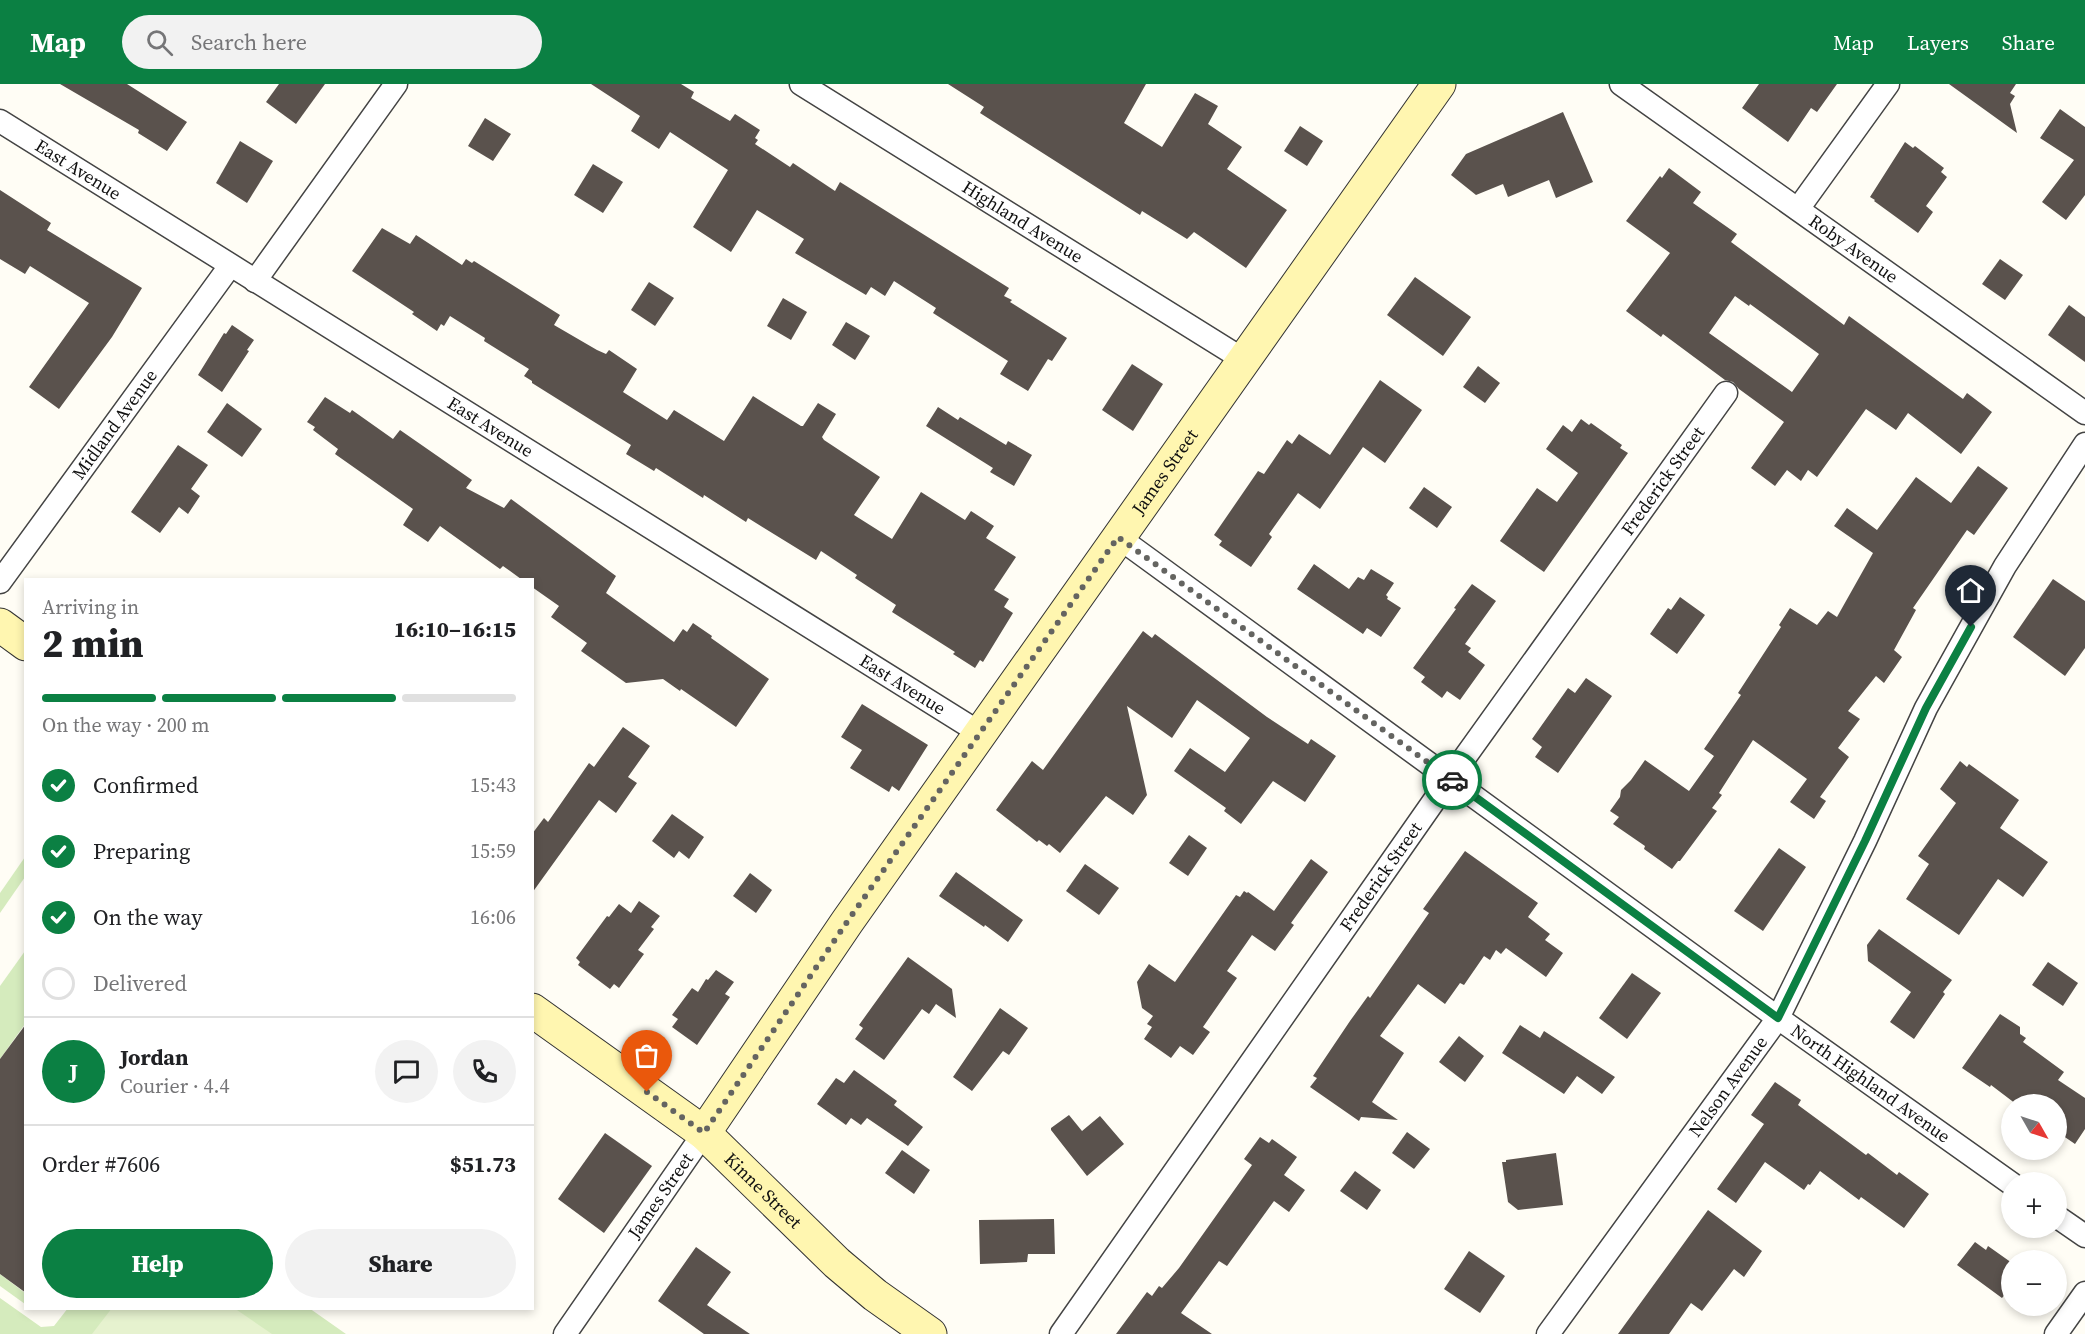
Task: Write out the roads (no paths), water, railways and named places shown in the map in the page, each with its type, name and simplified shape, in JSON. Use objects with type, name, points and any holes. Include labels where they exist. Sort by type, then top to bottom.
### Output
[{"type":"street","points":[[255,281],[396,84]]},
{"type":"street","name":"Highland Avenue","points":[[801,84],[1244,360]]},
{"type":"street","name":"James Street","points":[[565,1334],[847,922],[1439,84]]},
{"type":"street","name":"Roby Avenue","points":[[1622,84],[2085,413]]},
{"type":"street","points":[[1798,208],[1888,84]]},
{"type":"street","name":"East Avenue","points":[[0,121],[980,733]]},
{"type":"street","name":"Midland Avenue","points":[[0,582],[230,266]]},
{"type":"street","name":"Frederick Street","points":[[1061,1334],[1450,778],[1726,393]]},
{"type":"street","name":"Nelson Avenue","points":[[1548,1334],[1778,1018],[1865,841],[1926,708],[2005,566],[2085,444]]},
{"type":"street","name":"North Highland Avenue","points":[[1118,537],[1778,1018],[2001,1176]]},
{"type":"street","points":[[0,625],[24,643]]},
{"type":"street","name":"Kinne Street","points":[[534,1011],[704,1133],[837,1263],[875,1295],[930,1334]]},
{"type":"street","points":[[2067,1224],[2085,1236]]},
{"type":"street","points":[[2056,1334],[2085,1293]]}]
